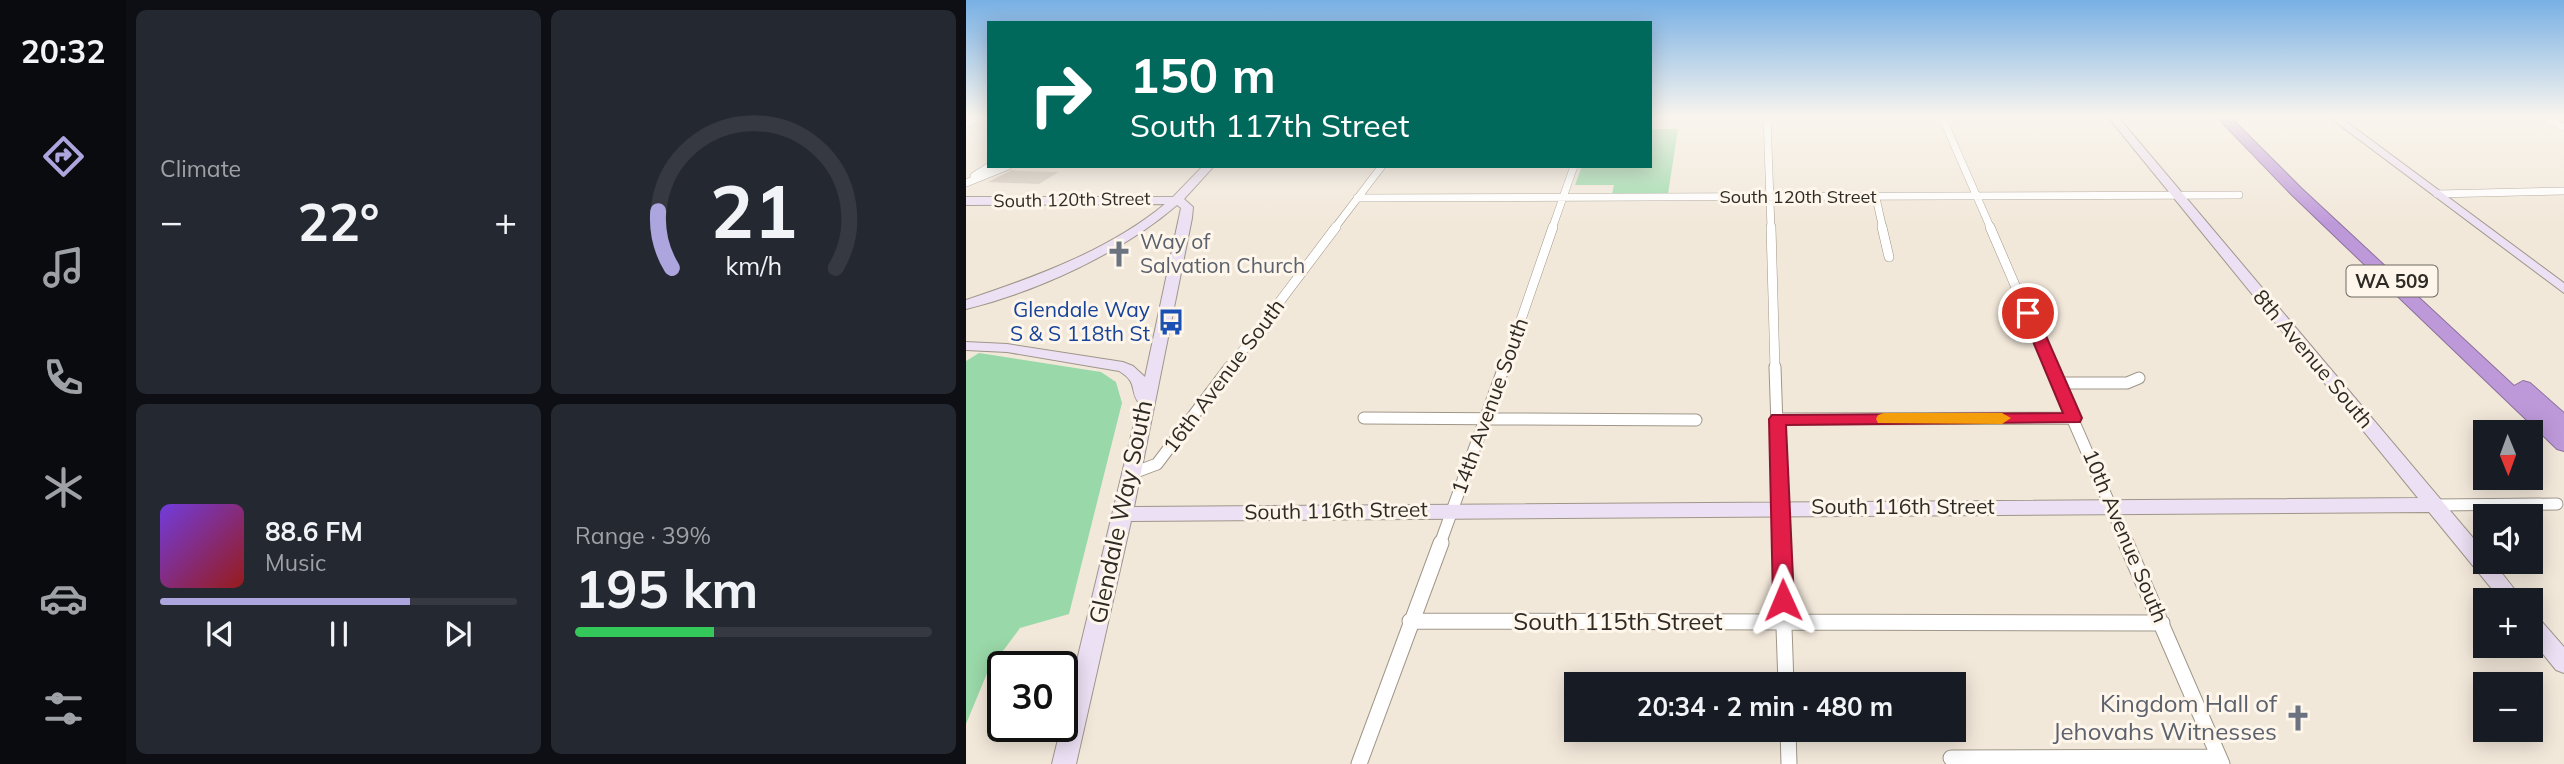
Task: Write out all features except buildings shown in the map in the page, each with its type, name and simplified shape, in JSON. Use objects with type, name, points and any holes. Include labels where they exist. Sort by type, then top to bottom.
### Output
[{"type":"highway","name":"WA 509","points":[[2257,153],[2564,443]]},
{"type":"highway","name":"WA 509","points":[[2269,153],[2564,424]]},
{"type":"street","points":[[1768,153],[1786,672]]},
{"type":"street","name":"10th Avenue South","points":[[1958,153],[2221,760]]},
{"type":"street","name":"8th Avenue South","points":[[2142,153],[2503,588]]},
{"type":"street","points":[[2382,153],[2564,289]]},
{"type":"street","points":[[966,182],[987,168]]},
{"type":"street","points":[[966,182],[1003,168]]},
{"type":"street","points":[[966,305],[1036,279],[1100,250],[1178,200],[1207,168]]},
{"type":"street","name":"16th Avenue South","points":[[1133,473],[1157,464],[1380,168]]},
{"type":"street","name":"14th Avenue South","points":[[1359,764],[1486,420],[1573,168]]},
{"type":"street","points":[[2437,194],[2564,191]]},
{"type":"street","name":"South 120th Street","points":[[1357,198],[2239,195]]},
{"type":"street","points":[[1876,198],[1889,257]]},
{"type":"street","name":"South 120th Street","points":[[966,201],[1178,200]]},
{"type":"street","name":"Glendale Way South","points":[[1064,764],[1133,473],[1158,341],[1188,212],[1185,204],[1178,200]]},
{"type":"street","name":"Glendale Way South","points":[[1131,371],[1158,341]]},
{"type":"street","points":[[966,345],[1105,362],[1131,371],[1142,384],[1145,394],[1143,415]]},
{"type":"street","points":[[2059,383],[2127,383],[2139,378]]},
{"type":"street","points":[[1364,418],[1696,420]]},
{"type":"street","points":[[1777,419],[2074,418]]},
{"type":"street","name":"South 116th Street","points":[[1122,513],[2557,504]]},
{"type":"street","name":"South 115th Street","points":[[1410,621],[2162,622]]},
{"type":"street","points":[[2543,638],[2564,663]]},
{"type":"street","points":[[1788,742],[1789,764]]},
{"type":"street","points":[[1951,758],[2221,760]]},
{"type":"green space","points":[[1652,153],[1674,153],[1668,194],[1612,194],[1614,185],[1575,185],[1581,168],[1652,168]]},
{"type":"green space","points":[[979,353],[1101,372],[1116,382],[1122,403],[1069,614],[1020,628],[1003,651],[987,651],[987,673],[966,724],[966,361]]},
{"type":"slow traffic","points":[[1884,419],[2002,418]]},
{"type":"place","name":"Way of Salvation Church","points":[[1119,254]]},
{"type":"place","name":"Glendale Way S & S 118th St","points":[[1171,322]]},
{"type":"place","name":"Kingdom Hall of Jehovahs Witnesses","points":[[2298,718]]},
{"type":"route","points":[[1783,600],[1777,419],[2074,418],[2028,313]]}]
